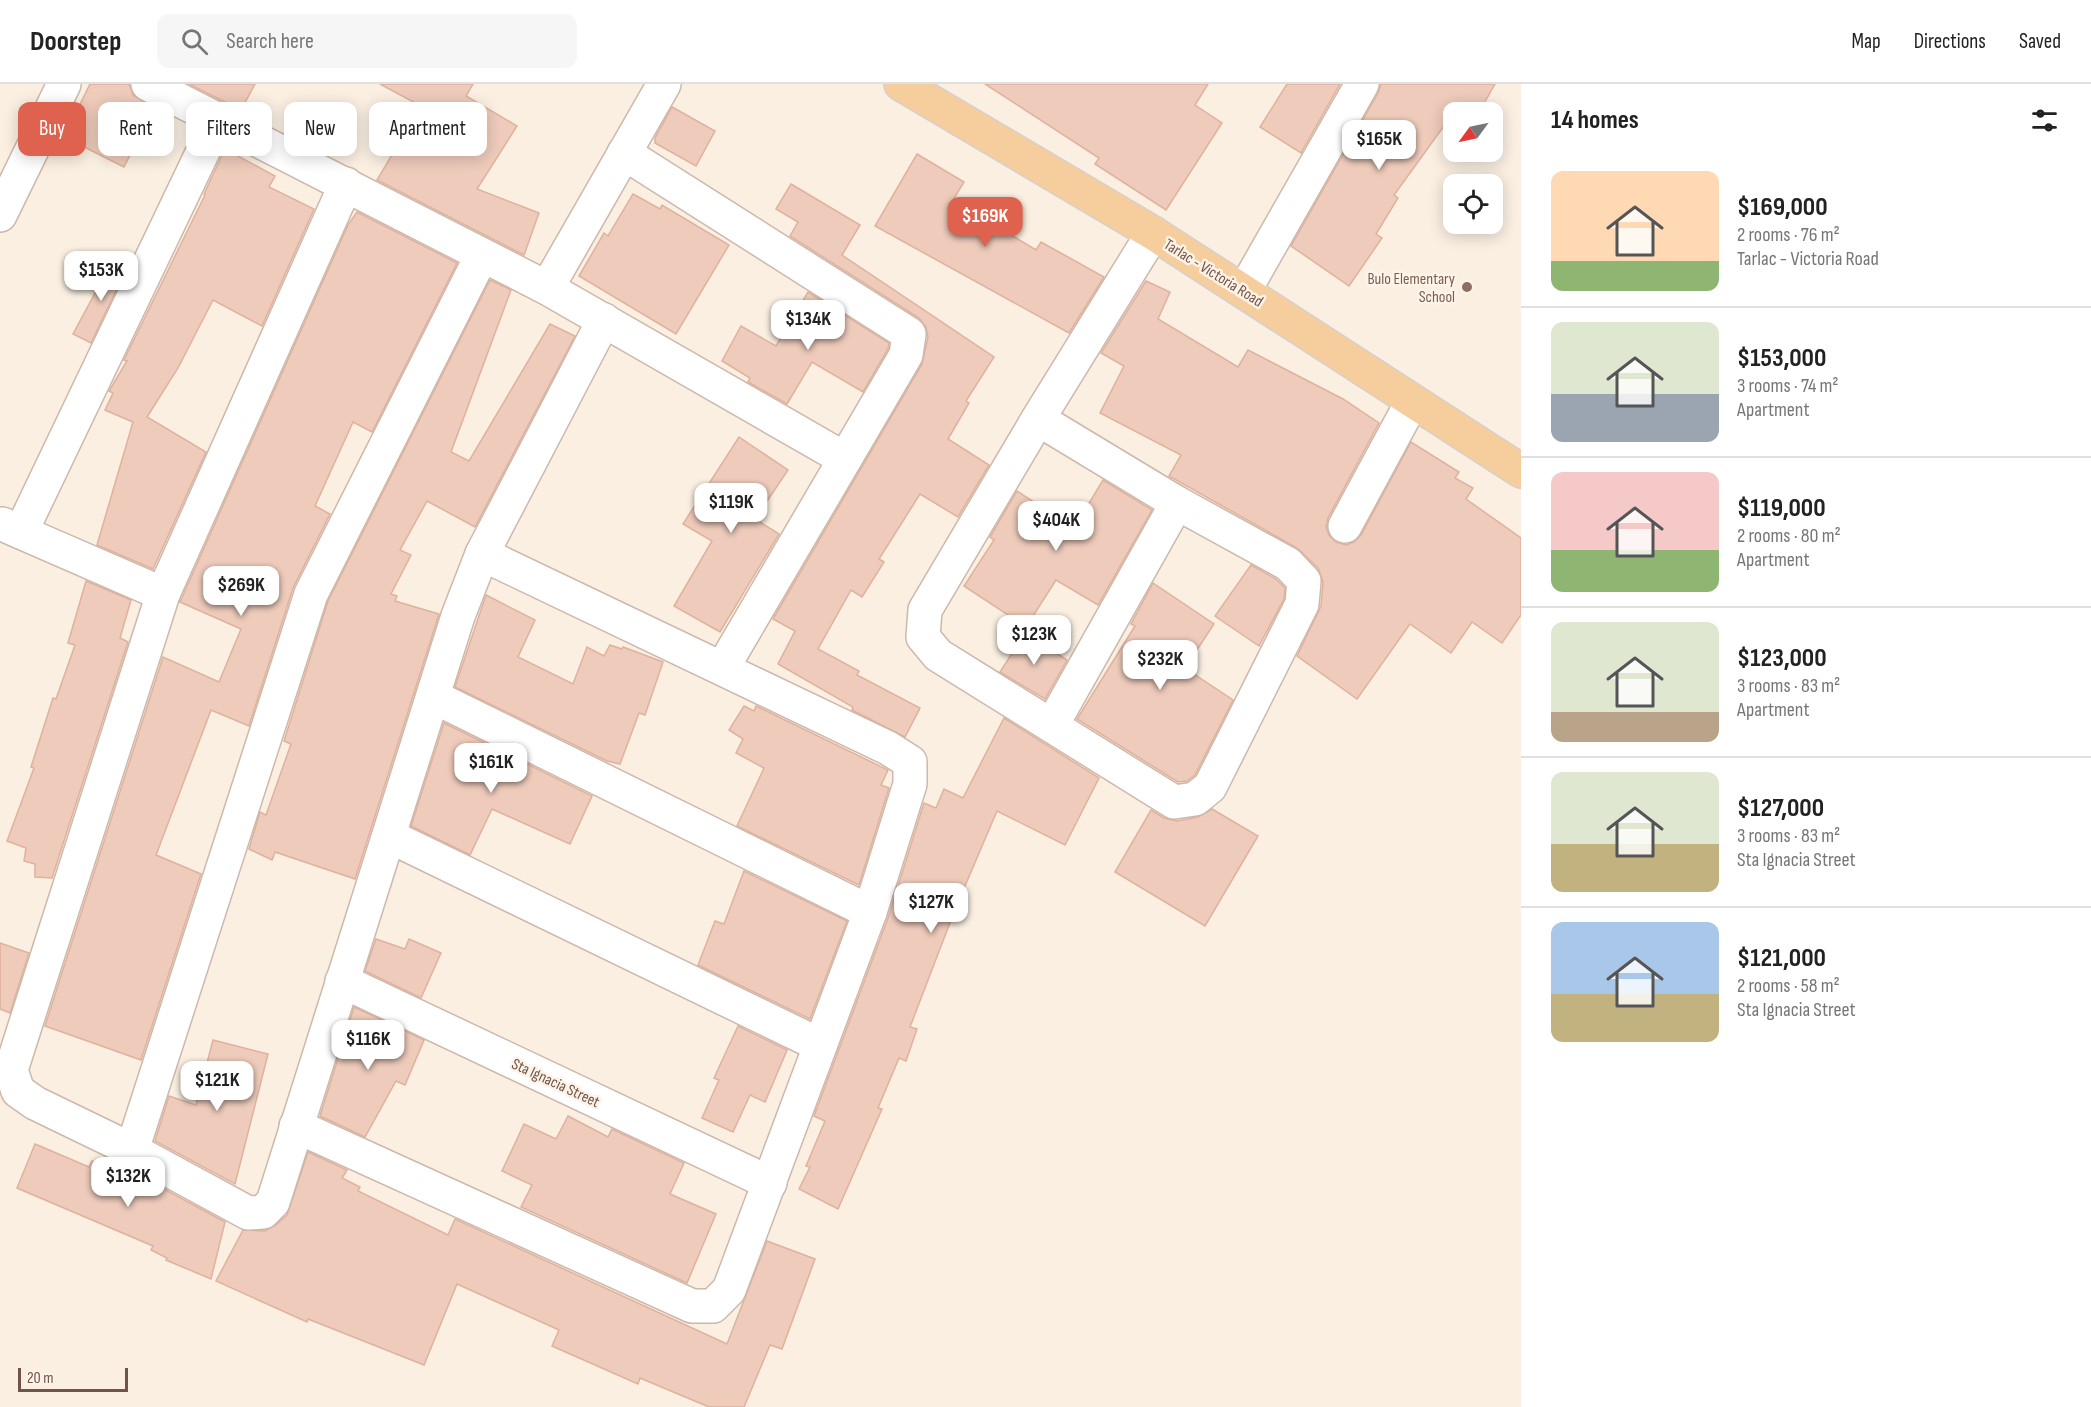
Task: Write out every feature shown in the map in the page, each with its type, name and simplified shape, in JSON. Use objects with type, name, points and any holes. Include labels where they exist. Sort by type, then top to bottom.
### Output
[{"type":"main road","name":"Tarlac - Victoria Road","points":[[901,84],[1153,233],[1521,471]]},
{"type":"street","points":[[0,215],[64,84]]},
{"type":"street","points":[[148,84],[186,104]]},
{"type":"street","points":[[547,288],[664,84]]},
{"type":"street","points":[[1244,291],[1362,84]]},
{"type":"street","points":[[272,147],[547,288],[844,459]]},
{"type":"street","points":[[624,153],[909,334],[906,355],[723,667]]},
{"type":"street","points":[[163,594],[11,527],[200,156]]},
{"type":"street","points":[[346,184],[163,594],[11,1070],[18,1091],[35,1103],[132,1150],[248,1213],[263,1212],[273,1202],[458,616],[482,554],[604,320]]},
{"type":"street","points":[[1038,418],[1178,503],[1288,564],[1304,581],[1302,604],[1210,787],[1195,799],[1174,802],[938,655],[923,637],[925,610],[1038,418],[1153,233]]},
{"type":"street","points":[[132,1150],[311,594],[482,255]]},
{"type":"street","points":[[1345,526],[1412,402]]},
{"type":"street","points":[[1052,725],[1178,503]]},
{"type":"street","points":[[296,1126],[692,1306],[713,1306],[729,1290],[870,912],[910,784],[910,762],[888,748],[723,667],[482,554]]},
{"type":"street","points":[[434,697],[870,912]]},
{"type":"street","points":[[389,836],[820,1045]]},
{"type":"street","name":"Sta Ignacia Street","points":[[342,981],[770,1183]]},
{"type":"building","points":[[90,84],[129,84],[133,95],[144,102],[98,102],[98,154],[86,148],[86,102],[81,102]]},
{"type":"building","points":[[189,84],[255,84],[245,102],[225,102]]},
{"type":"building","points":[[380,84],[473,84],[466,96],[476,102],[414,102]]},
{"type":"building","points":[[985,84],[1208,84],[1195,105],[1222,123],[1166,210],[1095,164],[1099,158]]},
{"type":"building","points":[[1287,84],[1340,84],[1301,153],[1260,127]]},
{"type":"building","points":[[1381,84],[1495,84],[1485,102],[1443,102],[1443,127],[1394,195],[1398,198],[1376,234],[1382,238],[1349,286],[1291,246]]},
{"type":"building","points":[[672,107],[715,131],[696,166],[655,143],[655,138]]},
{"type":"building","points":[[487,108],[517,126],[477,189],[539,213],[524,255],[377,180],[391,156],[487,156]]},
{"type":"building","points":[[917,154],[964,182],[953,200],[1036,250],[1041,242],[1104,277],[1069,333],[875,226]]},
{"type":"building","points":[[102,156],[130,156],[124,167]]},
{"type":"building","points":[[222,156],[238,156],[275,176],[269,187],[314,209],[262,326],[213,300],[178,368],[147,417],[206,452],[153,569],[97,545],[133,422],[105,410],[113,393],[109,391],[127,361],[124,360]]},
{"type":"building","points":[[791,184],[860,225],[842,255],[994,357],[966,401],[969,403],[948,439],[989,465],[958,517],[920,494],[879,559],[884,562],[862,597],[851,590],[818,649],[859,671],[857,675],[920,708],[905,737],[852,710],[853,707],[778,664],[795,631],[773,619],[922,364],[928,337],[926,327],[919,318],[790,236],[798,222],[776,209]]},
{"type":"building","points":[[633,194],[660,209],[662,205],[729,245],[676,334],[579,276],[604,233],[608,236]]},
{"type":"building","points":[[357,212],[457,263],[372,432],[353,422],[315,506],[330,514],[293,588],[249,726],[211,710],[156,855],[201,874],[141,1060],[45,1026],[163,657],[219,682],[241,629],[180,602],[348,225]]},
{"type":"building","points":[[114,258],[128,265],[91,343],[73,334]]},
{"type":"building","points":[[490,280],[511,290],[451,452],[469,461],[550,324],[575,336],[475,527],[427,501],[400,550],[411,555],[391,594],[397,596],[395,601],[439,614],[355,879],[275,852],[272,860],[249,849],[260,812],[266,815],[291,744],[284,741],[328,601]]},
{"type":"building","points":[[1146,281],[1170,292],[1158,319],[1238,367],[1248,350],[1343,399],[1379,423],[1328,518],[1326,527],[1329,535],[1336,542],[1346,545],[1354,542],[1361,535],[1411,442],[1459,472],[1455,478],[1473,488],[1466,499],[1521,538],[1521,615],[1502,643],[1472,622],[1451,653],[1410,624],[1357,699],[1297,656],[1321,606],[1323,582],[1318,568],[1297,548],[1169,476],[1181,455],[1100,413],[1124,366],[1101,353]]},
{"type":"building","points":[[808,292],[889,343],[888,349],[863,392],[812,362],[787,404],[748,382],[750,378],[722,361],[741,326],[776,346]]},
{"type":"building","points":[[739,437],[788,470],[755,519],[779,534],[720,632],[674,606],[712,541],[683,524]]},
{"type":"building","points":[[1103,480],[1152,510],[1098,605],[1056,580],[1026,627],[964,586],[994,540],[990,537],[1017,491],[1074,528]]},
{"type":"building","points":[[1251,565],[1276,579],[1285,588],[1284,599],[1259,646],[1215,616]]},
{"type":"building","points":[[86,581],[131,600],[120,638],[128,642],[52,878],[35,877],[35,864],[24,861],[26,848],[7,841],[34,768],[31,767],[53,698],[56,699],[75,645],[68,643]]},
{"type":"building","points":[[1153,583],[1214,624],[1185,668],[1233,700],[1195,775],[1187,781],[1178,782],[1077,719],[1135,626],[1131,624]]},
{"type":"building","points":[[486,595],[535,620],[518,657],[573,684],[587,647],[604,656],[610,645],[622,649],[623,647],[663,662],[645,715],[639,713],[620,764],[607,761],[455,687]]},
{"type":"building","points":[[1025,633],[1067,660],[1045,699],[1000,672]]},
{"type":"building","points":[[744,706],[754,711],[756,706],[888,770],[881,785],[889,788],[859,885],[737,826],[764,768],[736,753],[743,739],[729,730]]},
{"type":"building","points":[[1004,718],[1099,778],[1065,845],[997,811],[956,907],[910,1027],[917,1029],[906,1061],[899,1058],[878,1108],[882,1109],[838,1209],[799,1189],[810,1167],[806,1166],[825,1121],[814,1116],[888,918],[924,803],[936,808],[944,789],[963,798]]},
{"type":"building","points":[[444,723],[592,796],[570,844],[492,809],[470,855],[411,826]]},
{"type":"building","points":[[1212,809],[1258,836],[1205,926],[1115,872],[1151,810],[1164,818],[1177,821],[1198,817]]},
{"type":"building","points":[[744,871],[847,921],[810,1019],[698,965],[715,921],[724,924]]},
{"type":"building","points":[[376,939],[405,949],[409,939],[441,953],[421,998],[365,971]]},
{"type":"building","points":[[0,943],[29,953],[10,1013],[0,1009]]},
{"type":"building","points":[[354,1007],[424,1040],[405,1085],[396,1081],[365,1137],[320,1116]]},
{"type":"building","points":[[738,1026],[787,1050],[765,1102],[750,1095],[733,1132],[702,1118],[719,1080],[714,1078]]},
{"type":"building","points":[[213,1040],[268,1054],[235,1184],[155,1141],[169,1096],[196,1105]]},
{"type":"building","points":[[568,1116],[608,1137],[612,1129],[684,1163],[670,1194],[716,1214],[687,1283],[521,1207],[532,1185],[502,1171],[524,1124],[556,1139]]},
{"type":"building","points":[[35,1144],[89,1167],[92,1161],[139,1180],[140,1176],[225,1222],[211,1279],[166,1260],[167,1258],[151,1250],[153,1246],[17,1188]]},
{"type":"building","points":[[308,1152],[347,1170],[342,1178],[360,1187],[358,1191],[448,1235],[455,1219],[727,1344],[767,1241],[815,1259],[782,1349],[770,1345],[744,1407],[709,1407],[640,1378],[638,1384],[552,1346],[559,1330],[457,1284],[424,1365],[308,1319],[307,1322],[216,1281],[243,1230],[265,1231],[287,1215]]},
{"type":"place","name":"Bulo Elementary School","points":[[1467,287]]}]
